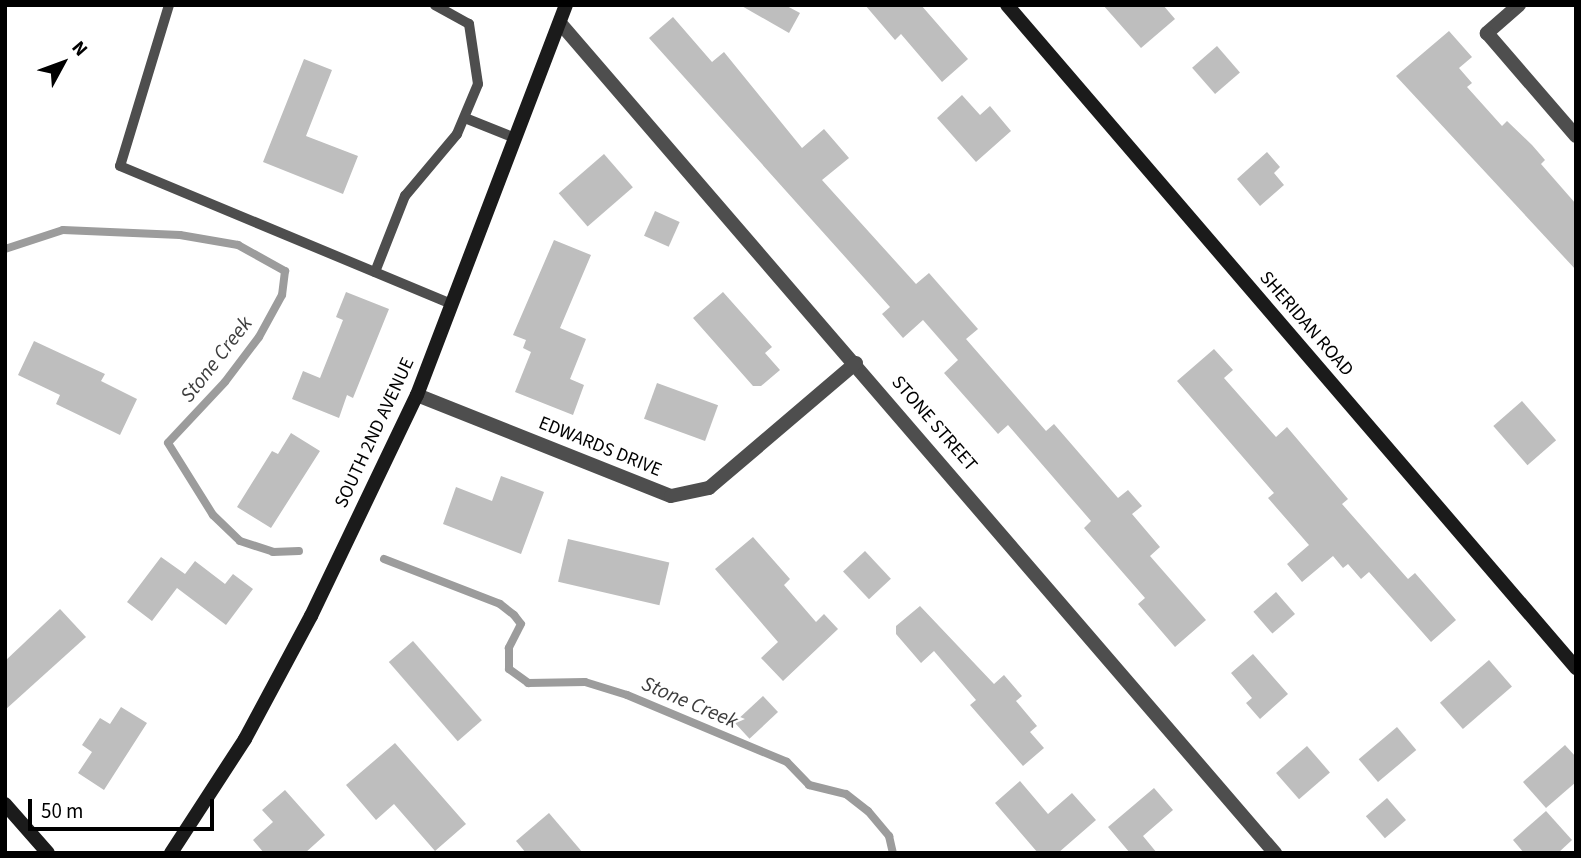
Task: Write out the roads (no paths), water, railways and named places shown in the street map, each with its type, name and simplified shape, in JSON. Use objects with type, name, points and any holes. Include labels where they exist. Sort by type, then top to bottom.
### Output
[{"type":"main road","name":"SOUTH 2ND AVENUE","points":[[171,853],[246,739],[311,615],[417,395],[566,5]]},
{"type":"main road","name":"SHERIDAN ROAD","points":[[1007,5],[1576,668]]},
{"type":"main road","points":[[5,804],[48,853]]},
{"type":"street","points":[[1519,5],[1487,33],[1576,135]]},
{"type":"street","name":"STONE STREET","points":[[560,23],[856,363],[1275,853]]},
{"type":"street","name":"EDWARDS DRIVE","points":[[417,395],[671,496],[709,488],[856,363]]},
{"type":"lane","points":[[169,5],[120,166],[452,304]]},
{"type":"lane","points":[[375,272],[405,196],[457,134],[478,84],[473,38],[461,16],[435,5]]},
{"type":"lane","points":[[465,118],[515,138]]},
{"type":"waterway","name":"Stone Creek","points":[[5,249],[63,230],[180,235],[238,245],[285,271],[282,295],[259,337],[225,382],[168,443],[213,515],[240,541],[273,552],[299,551]]},
{"type":"waterway","name":"Stone Creek","points":[[384,559],[500,604],[514,615],[521,624],[509,648],[509,669],[528,683],[585,682],[627,695],[787,762],[809,785],[846,794],[868,811],[889,836],[893,853]]}]
